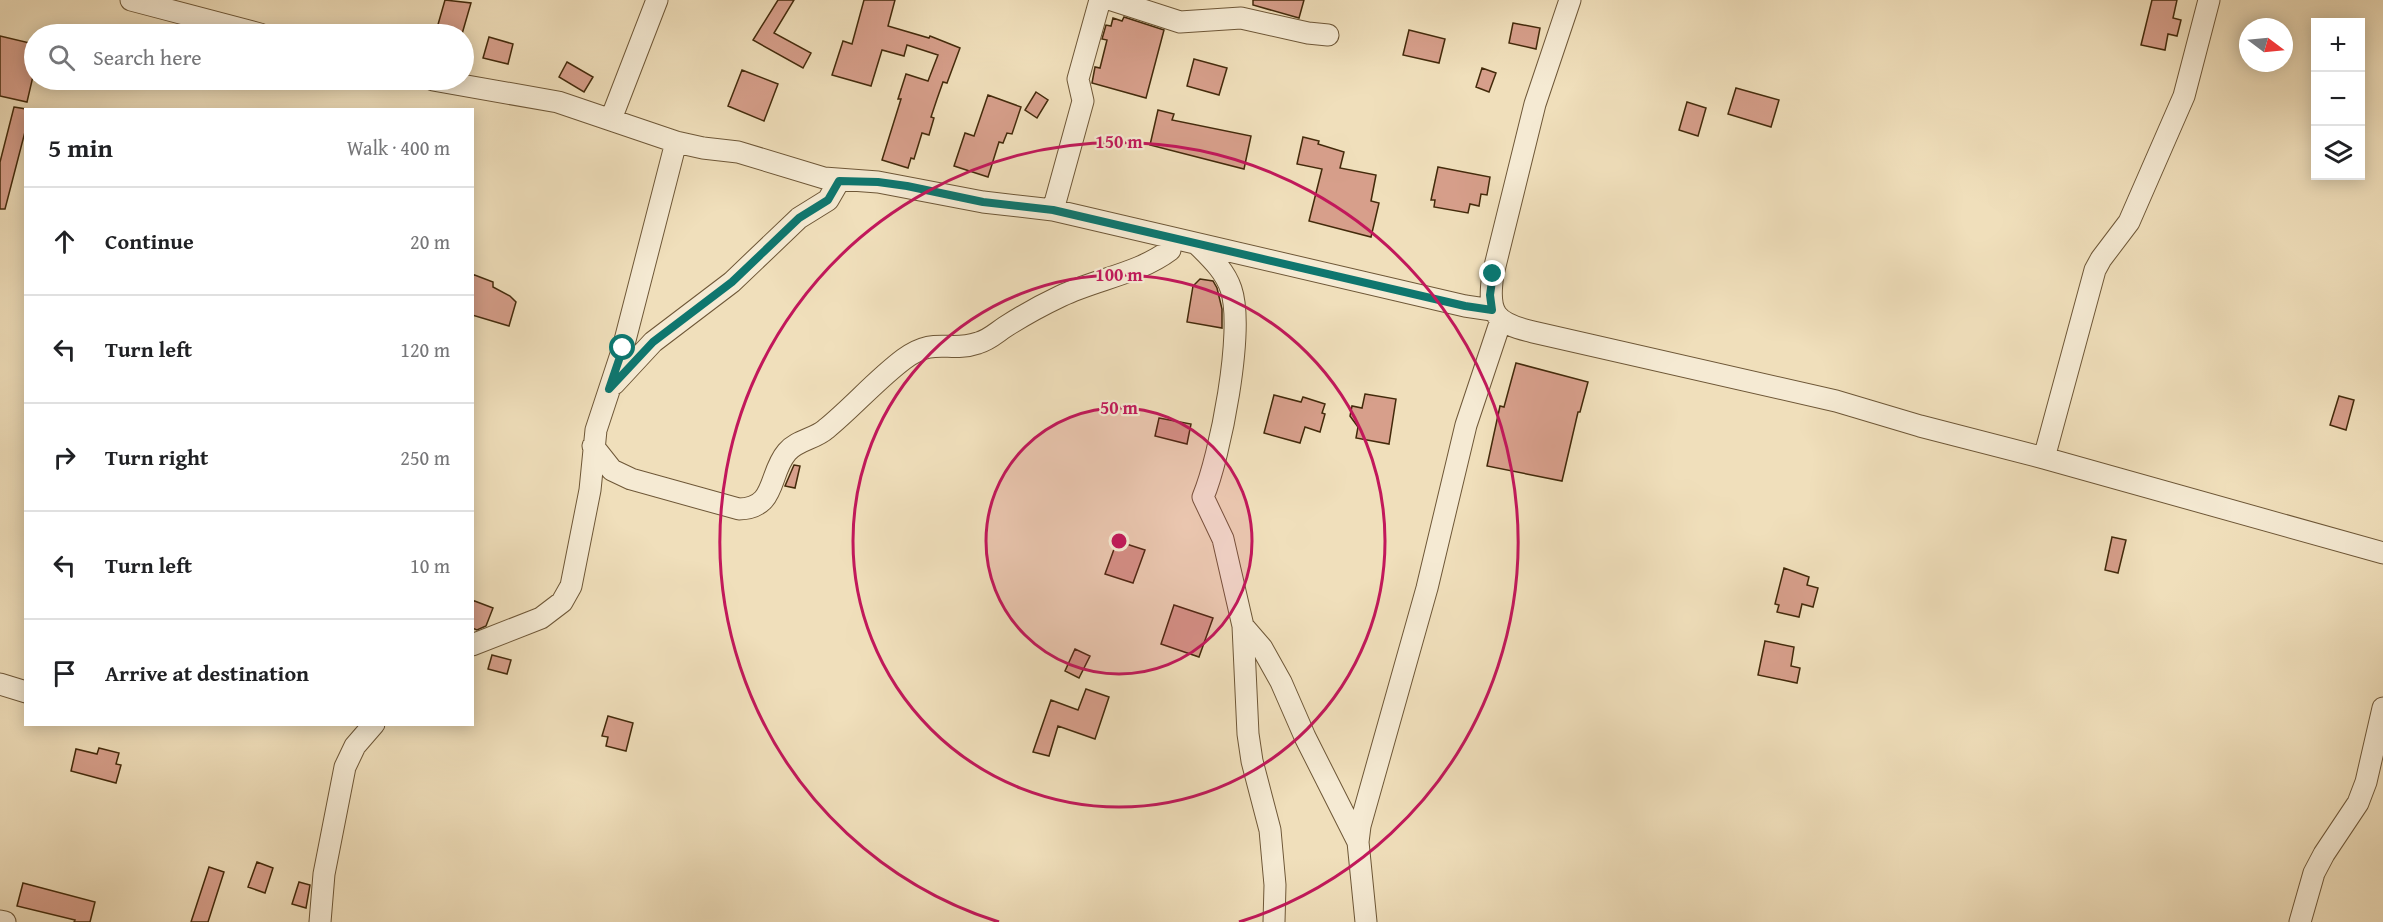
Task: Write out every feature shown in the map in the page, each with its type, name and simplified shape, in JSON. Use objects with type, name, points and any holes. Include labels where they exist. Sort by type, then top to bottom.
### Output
[{"type":"street","points":[[131,0],[222,24]]},
{"type":"street","points":[[611,119],[657,0]]},
{"type":"street","points":[[1053,210],[1083,101],[1078,79],[1100,0]]},
{"type":"street","points":[[1112,0],[1180,22],[1240,18],[1308,33],[1328,34]]},
{"type":"street","points":[[1366,922],[1358,842],[1367,798],[1427,588],[1466,425],[1497,315],[1490,295],[1493,274],[1535,104],[1570,0]]},
{"type":"street","points":[[2044,458],[2095,270],[2100,259],[2129,222],[2184,96],[2209,0]]},
{"type":"street","points":[[474,87],[558,102],[676,142],[738,152],[824,178],[907,186],[983,202],[1053,210],[1465,306],[1497,315],[1512,327],[1836,401],[2383,553]]},
{"type":"street","points":[[474,644],[541,618],[562,602],[572,586],[590,490],[596,430],[623,348],[676,142]]},
{"type":"street","points":[[609,389],[653,342],[732,282],[799,218],[828,200],[839,181]]},
{"type":"street","points":[[1198,245],[1218,266],[1230,287],[1234,302],[1230,385],[1203,497],[1223,539],[1243,626],[1248,734],[1252,761],[1270,830],[1275,885],[1274,922]]},
{"type":"street","points":[[594,446],[612,470],[631,479],[739,509],[750,509],[758,506],[765,498],[783,457],[789,450],[825,430],[879,379],[906,358],[934,345],[958,346],[980,343],[1062,296],[1114,278],[1170,250]]},
{"type":"street","points":[[1243,626],[1262,648],[1281,682],[1305,737],[1358,842]]},
{"type":"street","points":[[0,684],[24,691]]},
{"type":"street","points":[[2300,922],[2319,863],[2358,803],[2366,782],[2383,708]]},
{"type":"street","points":[[320,922],[324,874],[345,768],[355,746],[372,726]]},
{"type":"street","points":[[0,921],[4,922]]},
{"type":"building","points":[[445,0],[471,3],[465,24],[438,24]]},
{"type":"building","points":[[778,0],[794,0],[774,33],[811,53],[803,68],[753,40]]},
{"type":"building","points":[[864,0],[895,0],[888,26],[929,38],[930,36],[960,48],[947,83],[943,82],[931,117],[934,118],[929,135],[922,133],[914,159],[911,158],[908,168],[882,160],[901,99],[898,99],[906,74],[928,81],[938,55],[907,45],[904,56],[882,50],[871,86],[832,75],[843,41],[852,44]]},
{"type":"building","points":[[1253,0],[1304,0],[1299,18],[1253,5]]},
{"type":"building","points":[[2152,0],[2177,0],[2173,18],[2181,20],[2177,36],[2168,34],[2165,50],[2141,45]]},
{"type":"building","points":[[1124,17],[1164,30],[1146,98],[1092,83],[1095,67],[1100,68],[1107,40],[1102,39],[1106,25],[1111,26],[1113,18],[1122,21]]},
{"type":"building","points":[[1513,23],[1540,28],[1536,49],[1509,43]]},
{"type":"building","points":[[1409,30],[1445,39],[1439,63],[1403,55]]},
{"type":"building","points":[[0,36],[24,42],[24,90],[30,90],[27,102],[0,96]]},
{"type":"building","points":[[489,37],[513,44],[508,64],[483,58]]},
{"type":"building","points":[[1194,59],[1227,68],[1219,95],[1187,86]]},
{"type":"building","points":[[567,62],[593,77],[584,92],[559,77]]},
{"type":"building","points":[[1482,68],[1496,73],[1489,92],[1476,87]]},
{"type":"building","points":[[742,70],[778,84],[764,121],[728,106]]},
{"type":"building","points":[[1736,88],[1779,100],[1771,127],[1728,114]]},
{"type":"building","points":[[1036,92],[1048,100],[1037,118],[1025,110]]},
{"type":"building","points":[[988,95],[1021,107],[1012,134],[1007,133],[1003,143],[999,142],[988,177],[954,166],[965,133],[974,136]]},
{"type":"building","points":[[1687,102],[1706,108],[1698,136],[1679,130]]},
{"type":"building","points":[[14,107],[24,109],[24,136],[5,209],[0,209],[0,162]]},
{"type":"building","points":[[1158,110],[1174,114],[1172,120],[1251,136],[1244,169],[1150,145]]},
{"type":"building","points":[[1303,137],[1344,152],[1340,168],[1376,175],[1371,201],[1379,203],[1371,237],[1309,221],[1322,169],[1297,164]]},
{"type":"building","points":[[1438,167],[1490,177],[1487,195],[1481,194],[1479,206],[1470,204],[1468,213],[1434,207],[1435,200],[1431,200]]},
{"type":"building","points":[[474,275],[493,282],[493,287],[516,302],[509,326],[474,316]]},
{"type":"building","points":[[1200,279],[1213,281],[1217,288],[1222,309],[1222,328],[1187,322],[1193,286]]},
{"type":"building","points":[[1516,363],[1588,382],[1580,412],[1578,412],[1562,481],[1487,466],[1500,406],[1504,407]]},
{"type":"building","points":[[1365,394],[1396,399],[1389,444],[1356,438],[1358,427],[1350,416],[1352,406],[1362,408]]},
{"type":"building","points":[[1274,395],[1301,402],[1303,397],[1325,404],[1320,432],[1305,427],[1300,443],[1264,433]]},
{"type":"building","points":[[2339,396],[2354,400],[2346,430],[2330,425]]},
{"type":"building","points":[[1159,418],[1191,424],[1187,444],[1155,436]]},
{"type":"building","points":[[794,465],[800,466],[795,488],[785,486]]},
{"type":"building","points":[[2112,537],[2126,540],[2118,573],[2105,570]]},
{"type":"building","points":[[1117,541],[1145,550],[1133,583],[1105,574]]},
{"type":"building","points":[[1784,568],[1809,577],[1807,585],[1818,588],[1813,607],[1802,604],[1799,617],[1777,612],[1779,605],[1775,604]]},
{"type":"building","points":[[474,601],[493,608],[486,626],[477,630],[474,629]]},
{"type":"building","points":[[1174,605],[1213,618],[1199,657],[1161,644]]},
{"type":"building","points":[[1765,641],[1794,647],[1791,666],[1800,668],[1797,683],[1758,675]]},
{"type":"building","points":[[1075,649],[1090,656],[1079,678],[1065,671]]},
{"type":"building","points":[[492,655],[511,660],[507,674],[488,669]]},
{"type":"building","points":[[1086,689],[1109,697],[1095,739],[1058,726],[1049,756],[1033,752],[1051,700],[1078,710]]},
{"type":"building","points":[[608,716],[633,723],[626,751],[606,746],[608,737],[602,736]]},
{"type":"building","points":[[99,748],[119,753],[116,764],[121,765],[116,783],[71,771],[76,749],[97,754]]},
{"type":"building","points":[[257,862],[273,868],[265,893],[248,887]]},
{"type":"building","points":[[209,867],[224,872],[208,922],[191,922]]},
{"type":"building","points":[[299,882],[310,885],[306,908],[292,904]]},
{"type":"building","points":[[23,883],[95,902],[90,922],[74,922],[75,920],[17,906]]},
{"type":"route","points":[[623,348],[609,389],[653,342],[732,282],[799,218],[828,200],[839,181],[878,182],[983,202],[1053,210],[1465,306],[1492,310],[1490,295],[1493,274]]}]
